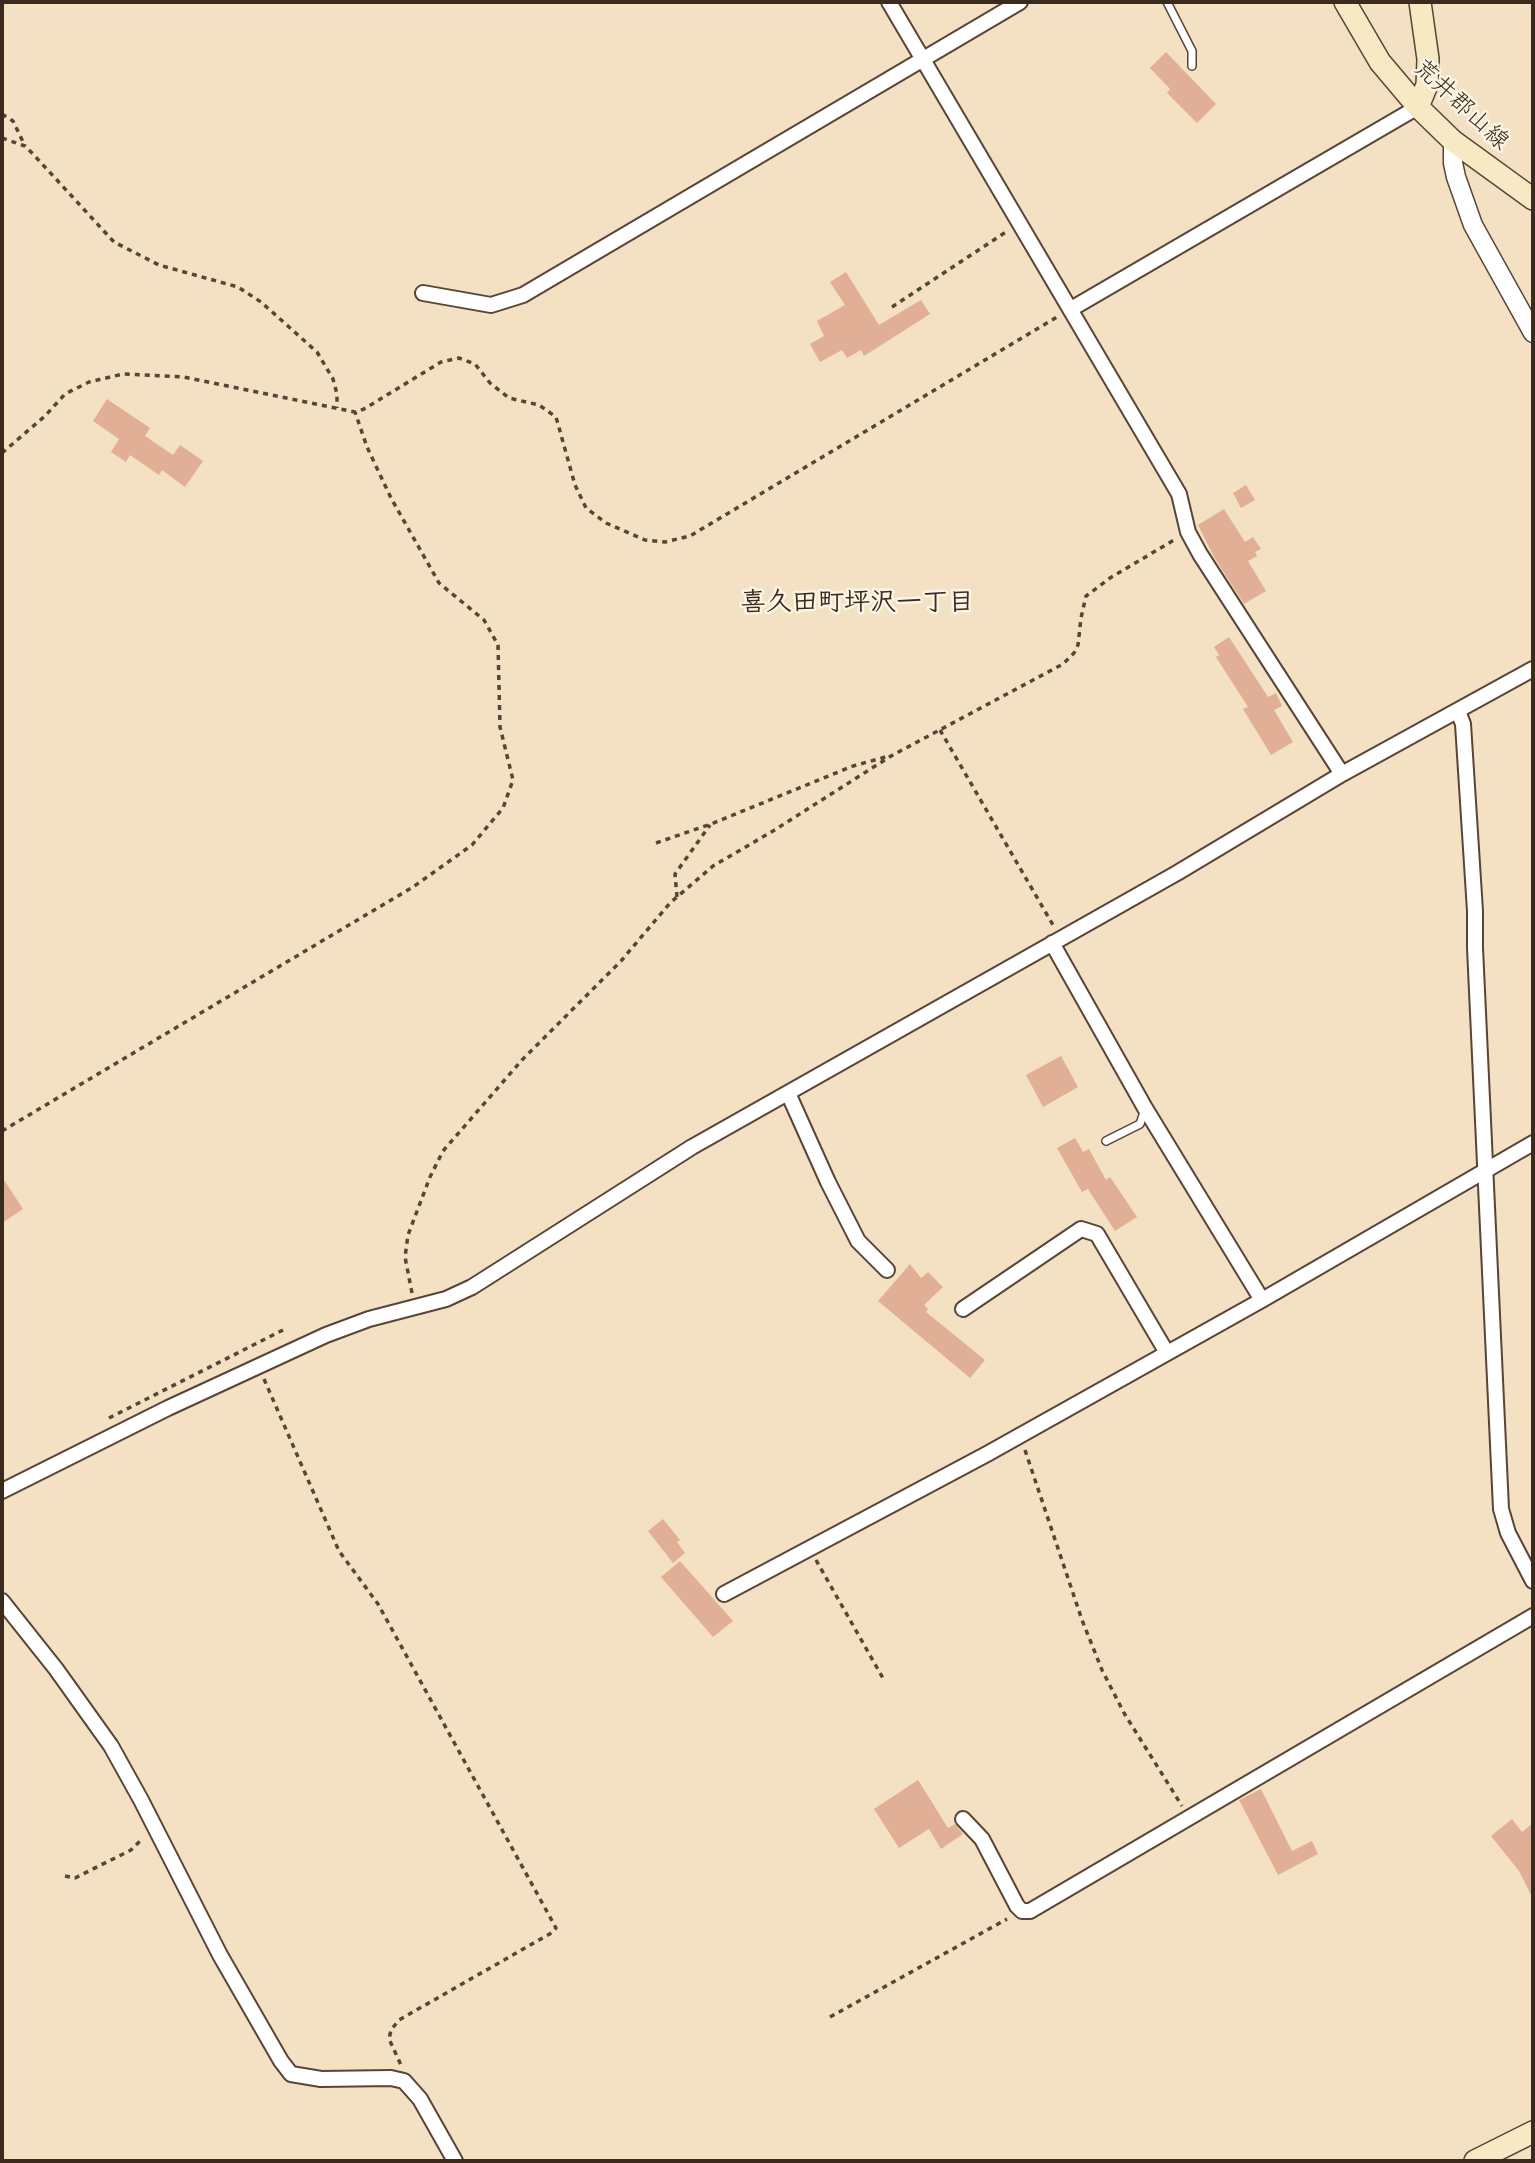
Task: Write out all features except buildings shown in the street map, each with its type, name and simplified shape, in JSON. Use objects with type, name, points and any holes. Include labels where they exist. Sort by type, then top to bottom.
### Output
[{"type":"main road","name":"荒井郡山線","points":[[1345,2],[1380,62],[1418,107],[1453,141],[1533,199]]},
{"type":"main road","points":[[1418,107],[1427,85],[1428,59],[1420,2]]},
{"type":"main road","points":[[1475,2161],[1533,2132]]},
{"type":"street","points":[[889,2],[1179,494],[1188,532],[1200,554],[1342,774]]},
{"type":"street","points":[[423,293],[491,305],[523,295],[1020,2]]},
{"type":"street","points":[[1071,309],[1418,107]]},
{"type":"street","points":[[1453,141],[1452,163],[1473,225],[1533,333]]},
{"type":"street","points":[[2,1491],[258,1366],[369,1319],[446,1299],[472,1287],[692,1147],[1177,873],[1342,774],[1533,670]]},
{"type":"street","points":[[1458,711],[1463,724],[1467,783],[1501,1509],[1508,1533],[1533,1581]]},
{"type":"street","points":[[1056,940],[1145,1108],[1262,1300]]},
{"type":"street","points":[[788,1093],[858,1241],[887,1270]]},
{"type":"street","points":[[724,1594],[1020,1435],[1262,1300],[1533,1143]]},
{"type":"street","points":[[963,1309],[1081,1228],[1097,1234],[1167,1353]]},
{"type":"street","points":[[2,1601],[56,1668],[111,1746],[220,1955],[291,2074],[321,2079],[391,2078],[404,2081],[420,2099],[455,2161]]},
{"type":"street","points":[[963,1819],[982,1839],[1017,1906],[1022,1911],[1034,1909],[1533,1616]]},
{"type":"lane","points":[[1167,2],[1192,51],[1192,66]]},
{"type":"lane","points":[[1106,1142],[1140,1124],[1145,1108]]},
{"type":"path","points":[[2,114],[13,121],[25,146],[114,242],[159,265],[238,287],[266,306],[323,360],[337,394],[337,408]]},
{"type":"path","points":[[2,138],[25,146]]},
{"type":"path","points":[[892,307],[1020,223]]},
{"type":"path","points":[[2,453],[45,416],[65,394],[89,382],[123,374],[183,377],[355,412],[441,362],[459,358],[475,364],[490,383],[509,398],[538,405],[556,417],[575,485],[586,508],[606,523],[645,540],[665,542],[690,536],[1071,309]]},
{"type":"path","points":[[2,1131],[413,887],[472,845],[503,808],[513,780],[500,727],[498,645],[484,620],[439,583],[391,498],[367,447],[355,412]]},
{"type":"path","points":[[419,1305],[412,1293],[405,1257],[408,1235],[443,1151],[522,1060],[621,961],[677,897],[713,866],[891,755],[1063,664],[1078,645],[1086,596],[1110,578],[1188,532]]},
{"type":"path","points":[[940,730],[1056,940]]},
{"type":"path","points":[[656,842],[711,824],[853,766],[891,755]]},
{"type":"path","points":[[677,897],[675,874],[711,824]]},
{"type":"path","points":[[258,1366],[339,1551],[379,1605],[556,1928],[393,2025],[389,2039],[404,2081]]},
{"type":"path","points":[[1020,1435],[1082,1620],[1102,1670],[1124,1713],[1184,1809]]},
{"type":"path","points":[[810,1549],[884,1680]]},
{"type":"path","points":[[65,1876],[75,1878],[131,1850],[155,1827]]},
{"type":"path","points":[[830,2017],[1022,1911]]},
{"type":"district","name":"喜久田町坪沢一丁目","points":[[857,603]]}]
